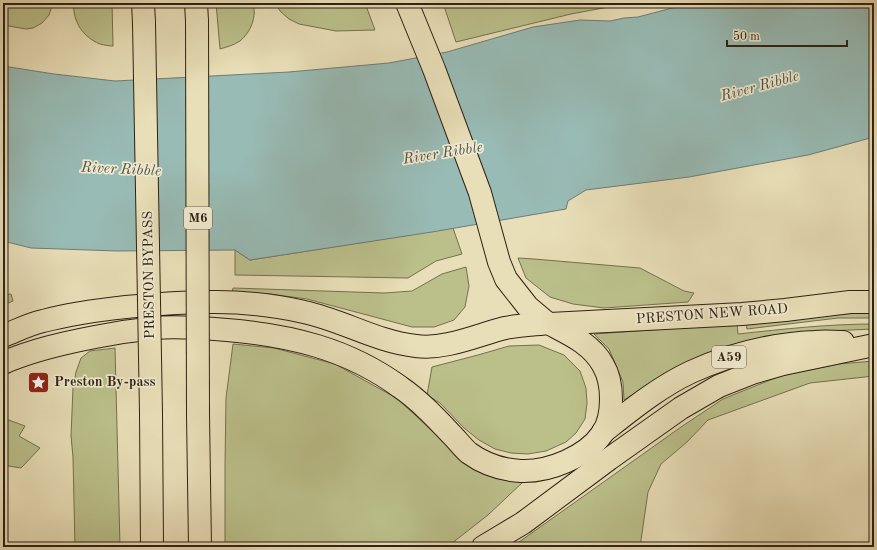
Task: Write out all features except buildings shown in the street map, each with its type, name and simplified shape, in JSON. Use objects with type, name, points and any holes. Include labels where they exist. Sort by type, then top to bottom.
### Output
[{"type":"highway","points":[[408,5],[434,69],[480,193],[499,262],[506,279],[528,307],[548,324],[572,336],[596,354],[604,365],[609,378],[611,394],[609,419],[598,439],[549,487],[474,547]]},
{"type":"highway","name":"M6","points":[[196,12],[200,547]]},
{"type":"highway","name":"PRESTON BYPASS","points":[[144,13],[152,547]]},
{"type":"highway","name":"PRESTON NEW ROAD","points":[[3,336],[42,321],[74,314],[163,303],[213,302],[274,306],[305,312],[399,343],[430,347],[445,345],[506,328],[548,324],[742,314],[850,302],[874,302]]},
{"type":"highway","points":[[3,363],[56,345],[118,333],[155,328],[186,327],[274,335],[330,350],[378,372],[402,388],[426,408],[470,453],[486,463],[503,469],[537,471],[556,466],[576,456],[598,439]]},
{"type":"highway","name":"A59","points":[[598,439],[625,415],[668,385],[690,372],[720,360],[752,350],[817,341],[874,345]]},
{"type":"highway","points":[[483,547],[523,523],[681,408],[719,386],[752,373],[783,364],[874,345]]},
{"type":"green space","points":[[3,3],[53,3],[49,15],[42,23],[33,28],[26,29],[3,25]]},
{"type":"green space","points":[[73,3],[112,3],[113,46],[97,43],[83,32],[76,20]]},
{"type":"green space","points":[[216,3],[253,3],[254,8],[254,18],[252,24],[244,37],[235,44],[220,49]]},
{"type":"green space","points":[[275,3],[365,3],[375,30],[336,31],[299,24],[289,19],[280,11]]},
{"type":"green space","points":[[443,3],[630,3],[571,14],[456,42]]},
{"type":"green space","points":[[453,228],[462,254],[436,261],[408,278],[235,275],[235,250],[250,260]]},
{"type":"green space","points":[[518,258],[640,268],[684,291],[694,293],[688,302],[604,308],[573,304],[550,297],[526,278]]},
{"type":"green space","points":[[466,267],[469,286],[465,307],[454,320],[434,327],[412,327],[307,299],[270,294],[232,293],[233,288],[384,293],[412,291],[442,274]]},
{"type":"green space","points":[[11,294],[13,301],[3,305],[3,295]]},
{"type":"green space","points":[[874,313],[874,318],[838,318],[747,329],[746,323],[834,314]]},
{"type":"green space","points":[[737,324],[738,334],[806,327],[857,324],[874,324],[874,329],[784,335],[738,343],[708,353],[675,368],[624,400],[623,382],[609,349],[594,334]]},
{"type":"green space","points":[[233,344],[274,348],[335,364],[398,399],[451,449],[481,472],[524,481],[488,515],[447,547],[225,547],[226,398]]},
{"type":"green space","points":[[539,345],[564,355],[580,371],[586,388],[587,403],[585,419],[576,433],[566,442],[546,451],[528,454],[511,453],[495,449],[479,440],[464,428],[440,403],[427,395],[432,367],[509,346]]},
{"type":"green space","points":[[115,348],[120,547],[75,547],[73,457],[71,436],[73,388],[76,372],[81,358],[90,351]]},
{"type":"green space","points":[[874,361],[874,376],[810,383],[708,420],[687,442],[661,464],[648,492],[640,547],[512,547],[723,399],[780,376],[838,364]]},
{"type":"green space","points":[[3,418],[25,426],[19,436],[40,448],[21,468],[3,465]]},
{"type":"water","name":"River Ribble","points":[[691,3],[874,3],[874,137],[808,155],[689,177],[586,190],[568,201],[566,209],[432,232],[250,260],[235,250],[117,251],[31,248],[3,241],[3,66],[115,81],[289,72],[389,63],[447,52],[533,27],[580,20],[610,21],[638,17]]},
{"type":"place","name":"Preston By-pass","points":[[39,382]]}]
